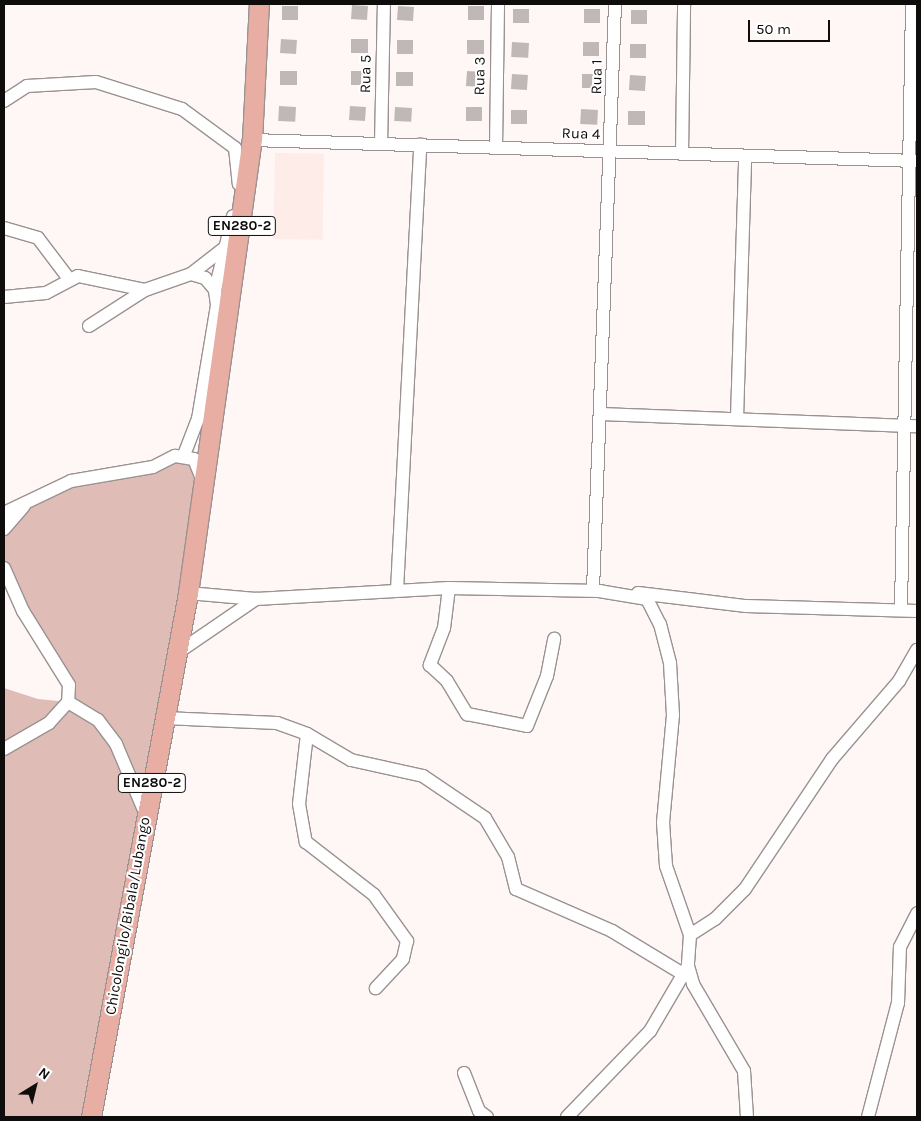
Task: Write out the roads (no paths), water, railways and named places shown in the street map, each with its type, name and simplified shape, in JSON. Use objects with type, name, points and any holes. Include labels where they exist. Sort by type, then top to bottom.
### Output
[{"type":"main road","name":"EN280-2","points":[[252,140],[259,4]]},
{"type":"main road","name":"Chicolongilo/Bibala/Lubango","points":[[90,1117],[188,592],[210,448],[252,140]]},
{"type":"street","name":"Rua 5","points":[[381,144],[384,4]]},
{"type":"street","name":"Rua 3","points":[[496,148],[498,4]]},
{"type":"street","name":"Rua 1","points":[[593,590],[612,152],[614,4]]},
{"type":"street","points":[[682,154],[684,4]]},
{"type":"street","points":[[912,4],[913,161],[904,426],[910,611],[917,624]]},
{"type":"street","points":[[4,101],[27,86],[96,82],[194,113],[235,148],[239,160],[238,187],[227,246],[215,290],[217,305],[198,419],[184,455],[153,467],[71,481],[32,497],[4,513]]},
{"type":"street","name":"Rua 4","points":[[252,140],[913,161]]},
{"type":"street","points":[[398,590],[420,145]]},
{"type":"street","points":[[737,418],[745,157]]},
{"type":"street","points":[[4,228],[38,238],[69,279]]},
{"type":"street","points":[[89,326],[145,290],[191,274],[227,246]]},
{"type":"street","points":[[191,274],[205,278],[215,290]]},
{"type":"street","points":[[4,297],[46,293],[69,279],[91,277],[145,290]]},
{"type":"street","points":[[600,414],[917,426]]},
{"type":"street","points":[[184,455],[200,469],[203,491]]},
{"type":"street","points":[[4,529],[32,497]]},
{"type":"street","points":[[4,568],[23,611],[69,685],[68,702],[49,723],[4,749]]},
{"type":"street","points":[[449,588],[444,628],[430,666],[447,682],[467,714],[527,726],[547,676],[554,639]]},
{"type":"street","points":[[188,592],[256,599],[449,588],[593,590],[674,594],[746,606],[910,611]]},
{"type":"street","points":[[568,1117],[650,1031],[686,970],[690,935],[666,866],[663,822],[673,715],[670,663],[660,624],[647,599],[593,590]]},
{"type":"street","points":[[177,653],[256,599]]},
{"type":"street","points":[[690,935],[715,919],[745,889],[832,759],[899,681],[917,650]]},
{"type":"street","points":[[68,702],[98,720],[116,744],[146,815]]},
{"type":"street","points":[[164,718],[277,723],[307,734],[351,760],[423,776],[485,818],[508,857],[516,889],[612,931],[686,970],[744,1071],[747,1117]]},
{"type":"street","points":[[307,734],[299,804],[306,842],[374,895],[407,941],[403,959],[376,988]]},
{"type":"street","points":[[868,1117],[898,1003],[900,947],[917,913]]},
{"type":"street","points":[[464,1073],[479,1111],[487,1117]]}]
